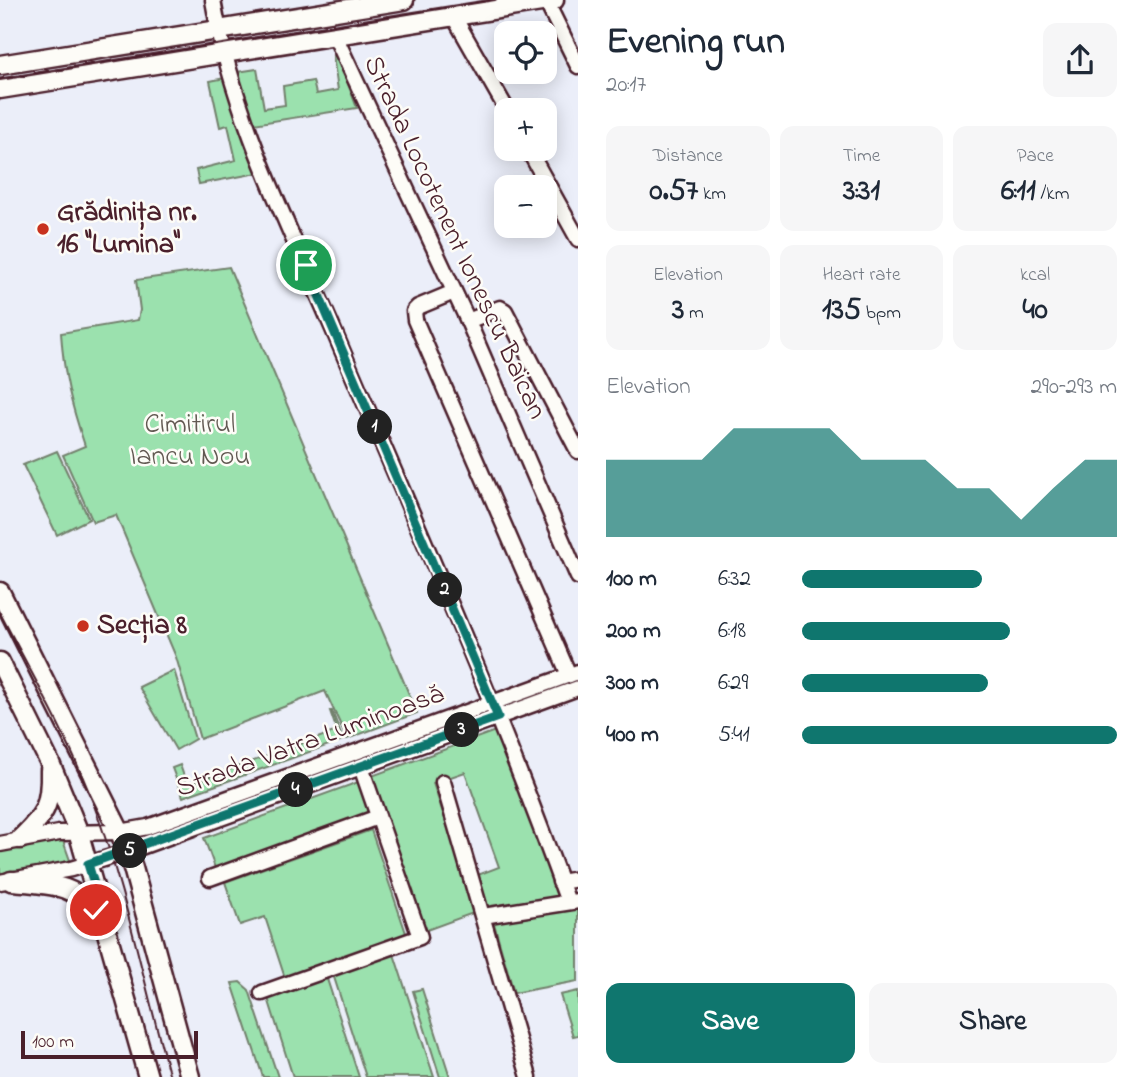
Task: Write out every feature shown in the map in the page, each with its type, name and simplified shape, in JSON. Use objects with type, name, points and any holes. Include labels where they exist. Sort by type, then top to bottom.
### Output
[{"type":"main road","points":[[0,65],[404,0]]},
{"type":"main road","points":[[0,89],[550,1]]},
{"type":"main road","points":[[0,592],[120,832],[190,1077]]},
{"type":"main road","points":[[0,662],[87,831],[97,862],[107,927],[148,1077]]},
{"type":"main road","points":[[20,839],[38,820],[48,803],[50,763]]},
{"type":"main road","points":[[6,881],[72,890],[89,903],[107,927]]},
{"type":"street","points":[[213,0],[224,54],[268,176],[493,702],[560,882],[573,902],[482,916]]},
{"type":"street","points":[[550,1],[578,66]]},
{"type":"street","points":[[454,17],[500,98]]},
{"type":"street","name":"Strada Locotenent Ionescu Baican","points":[[335,36],[468,321],[578,577]]},
{"type":"street","points":[[535,161],[578,239]]},
{"type":"street","points":[[454,292],[418,307],[414,311],[415,320],[573,673]]},
{"type":"street","points":[[468,321],[500,308],[506,311],[578,451]]},
{"type":"street","name":"Strada Vatra Luminoasă","points":[[0,844],[87,831],[120,832],[148,827],[573,673]]},
{"type":"street","name":"Strada Vatra Luminoasă","points":[[6,881],[97,862],[127,852],[578,688]]},
{"type":"street","points":[[262,993],[421,937],[361,767]]},
{"type":"street","points":[[443,782],[529,1077]]},
{"type":"street","points":[[210,878],[378,817]]},
{"type":"street","points":[[560,882],[578,879]]},
{"type":"green space","points":[[337,55],[357,108],[254,124],[237,72],[257,69],[264,108],[285,105],[283,86],[313,81],[316,94],[338,90],[333,56]]},
{"type":"green space","points":[[225,78],[258,173],[199,184],[196,170],[236,160],[228,125],[220,127],[210,81]]},
{"type":"green space","name":"Cimitirul Iancu Nou","points":[[229,267],[417,713],[347,739],[325,691],[200,739],[176,657],[116,515],[93,522],[63,455],[85,446],[69,390],[61,333],[138,320],[140,310],[136,280]]},
{"type":"green space","points":[[57,451],[89,519],[57,535],[23,465]]},
{"type":"green space","points":[[174,670],[195,739],[176,750],[139,687]]},
{"type":"green space","points":[[330,711],[343,740],[183,797],[172,768],[180,765],[187,785],[337,731]]},
{"type":"green space","points":[[498,730],[559,898],[486,910],[475,876],[499,867],[465,772],[433,783],[476,912],[424,931],[369,777]]},
{"type":"green space","points":[[361,781],[372,811],[215,868],[204,838]]},
{"type":"green space","points":[[371,830],[407,936],[285,978],[265,917],[240,925],[225,882]]},
{"type":"green space","points":[[61,835],[72,866],[0,876],[0,848]]},
{"type":"green space","points":[[578,907],[578,981],[514,993],[493,920]]},
{"type":"green space","points":[[393,951],[434,1077],[366,1077],[333,974]]},
{"type":"green space","points":[[326,976],[359,1077],[293,1077],[267,995]]},
{"type":"green space","points":[[240,982],[249,990],[278,1077],[263,1077],[232,983]]},
{"type":"green space","points":[[422,989],[450,1077],[440,1077],[413,991]]},
{"type":"green space","points":[[578,991],[578,1035],[573,1036],[560,995]]},
{"type":"tram line","points":[[0,80],[495,0]]},
{"type":"tram line","points":[[0,613],[60,728],[92,800],[125,903],[170,1077]]},
{"type":"place","name":"Grădinița nr. 16 \"Lumina\"","points":[[43,229]]},
{"type":"place","name":"Secția 8","points":[[83,626]]},
{"type":"route","points":[[96,910],[107,927],[88,864],[498,717],[306,265]]}]
